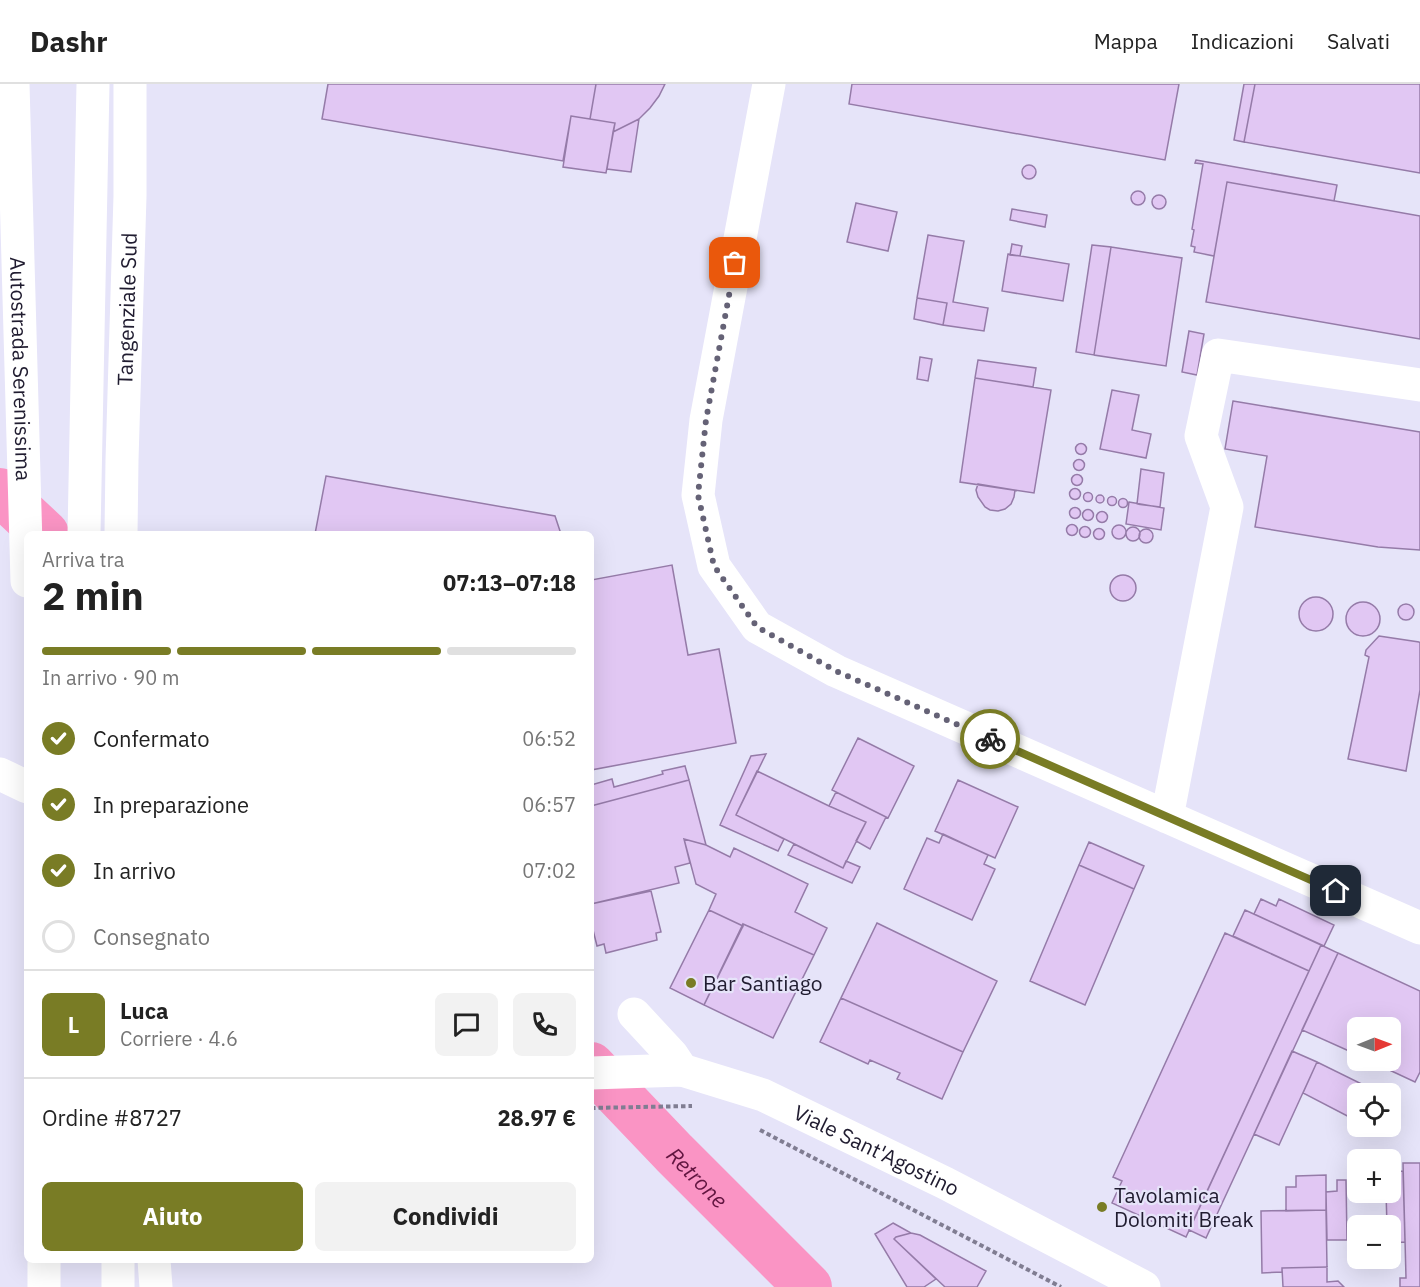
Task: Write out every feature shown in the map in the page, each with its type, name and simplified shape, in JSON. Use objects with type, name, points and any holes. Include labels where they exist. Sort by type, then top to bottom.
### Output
[{"type":"main road","name":"Autostrada Serenissima","points":[[13,84],[26,531]]},
{"type":"main road","name":"Tangenziale Sud","points":[[84,531],[93,84]]},
{"type":"main road","name":"Tangenziale Sud","points":[[121,531],[130,196],[130,84]]},
{"type":"main road","points":[[769,84],[706,420],[698,495],[714,566],[757,627],[836,671],[1420,928]]},
{"type":"main road","points":[[1167,817],[1227,507],[1201,436],[1218,355],[1420,385]]},
{"type":"main road","points":[[0,774],[24,786]]},
{"type":"main road","points":[[634,1014],[672,1055],[682,1070]]},
{"type":"main road","name":"Viale Sant'Agostino","points":[[594,1073],[682,1070],[764,1095],[945,1183],[1144,1287]]},
{"type":"main road","points":[[44,1263],[44,1287]]},
{"type":"main road","points":[[118,1263],[118,1287]]},
{"type":"main road","points":[[154,1263],[156,1287]]},
{"type":"path","points":[[594,1108],[702,1106]]},
{"type":"path","points":[[752,1125],[1061,1287]]},
{"type":"building","points":[[328,84],[596,84],[590,119],[571,116],[563,161],[322,119]]},
{"type":"building","points":[[596,84],[665,84],[659,96],[639,119],[613,132],[615,123],[590,119]]},
{"type":"building","points":[[852,84],[1179,84],[1165,160],[849,104]]},
{"type":"building","points":[[1244,84],[1255,84],[1244,142],[1234,140]]},
{"type":"building","points":[[1255,84],[1420,84],[1420,173],[1244,142]]},
{"type":"building","points":[[571,116],[615,123],[606,173],[563,167]]},
{"type":"building","points":[[639,119],[631,172],[607,169],[613,132]]},
{"type":"building","points":[[1196,160],[1337,185],[1334,201],[1227,182],[1214,256],[1194,252],[1195,247],[1191,246],[1194,230],[1192,229],[1203,164],[1195,163]]},
{"type":"building","points":[[1026,165],[1032,165],[1036,172],[1032,179],[1026,179],[1022,175],[1022,169]]},
{"type":"building","points":[[1227,182],[1420,216],[1420,339],[1206,302]]},
{"type":"building","points":[[1138,191],[1143,193],[1145,198],[1143,203],[1138,205],[1133,203],[1131,198],[1133,193]]},
{"type":"building","points":[[1159,195],[1164,197],[1166,202],[1164,207],[1159,209],[1154,207],[1152,202],[1154,197]]},
{"type":"building","points":[[856,203],[897,212],[888,251],[847,242]]},
{"type":"building","points":[[1012,209],[1047,215],[1045,227],[1010,220]]},
{"type":"building","points":[[928,235],[964,241],[953,302],[988,308],[984,331],[943,325],[947,303],[917,298]]},
{"type":"building","points":[[1012,244],[1022,246],[1020,256],[1010,255]]},
{"type":"building","points":[[1092,245],[1111,247],[1094,355],[1076,352]]},
{"type":"building","points":[[1111,247],[1182,258],[1166,366],[1094,355]]},
{"type":"building","points":[[1008,254],[1069,264],[1063,301],[1002,291]]},
{"type":"building","points":[[917,298],[947,303],[943,325],[914,319]]},
{"type":"building","points":[[1189,331],[1204,334],[1197,375],[1182,372]]},
{"type":"building","points":[[920,357],[932,359],[928,381],[917,379]]},
{"type":"building","points":[[978,360],[1036,368],[1033,387],[975,378]]},
{"type":"building","points":[[975,378],[1051,390],[1034,493],[960,482]]},
{"type":"building","points":[[1112,390],[1139,395],[1132,430],[1151,434],[1146,458],[1100,449]]},
{"type":"building","points":[[1233,401],[1420,432],[1420,550],[1378,547],[1255,527],[1267,456],[1225,449]]},
{"type":"building","points":[[1081,444],[1085,445],[1085,453],[1081,454],[1077,453],[1076,449],[1077,445]]},
{"type":"building","points":[[1079,460],[1083,461],[1083,469],[1079,470],[1075,469],[1074,465],[1075,461]]},
{"type":"building","points":[[1141,469],[1164,473],[1160,507],[1137,504]]},
{"type":"building","points":[[1077,475],[1081,476],[1081,484],[1077,485],[1073,484],[1072,480],[1073,476]]},
{"type":"building","points":[[326,476],[555,516],[560,531],[316,531]]},
{"type":"building","points":[[978,484],[1015,490],[1011,504],[998,511],[985,507],[978,497],[976,490]]},
{"type":"building","points":[[1075,489],[1079,490],[1079,498],[1075,499],[1071,498],[1070,494],[1071,490]]},
{"type":"building","points":[[1088,493],[1092,497],[1088,501],[1084,497]]},
{"type":"building","points":[[1100,495],[1104,499],[1100,503],[1096,499]]},
{"type":"building","points":[[1112,497],[1116,501],[1112,505],[1108,501]]},
{"type":"building","points":[[1123,499],[1127,503],[1123,507],[1119,503]]},
{"type":"building","points":[[1129,502],[1164,508],[1161,530],[1126,524]]},
{"type":"building","points":[[1075,508],[1079,509],[1079,517],[1075,518],[1071,517],[1070,513],[1071,509]]},
{"type":"building","points":[[1088,510],[1092,511],[1092,519],[1088,520],[1084,519],[1083,515],[1084,511]]},
{"type":"building","points":[[1102,512],[1106,513],[1106,521],[1102,522],[1098,521],[1097,517],[1098,513]]},
{"type":"building","points":[[1072,525],[1076,526],[1076,534],[1072,535],[1068,534],[1067,530],[1068,526]]},
{"type":"building","points":[[1119,525],[1124,527],[1126,532],[1124,537],[1119,539],[1114,537],[1112,532],[1114,527]]},
{"type":"building","points":[[1085,527],[1089,528],[1089,536],[1085,537],[1081,536],[1080,532],[1081,528]]},
{"type":"building","points":[[1133,527],[1138,529],[1140,534],[1138,539],[1133,541],[1128,539],[1126,534],[1128,529]]},
{"type":"building","points":[[1099,529],[1103,530],[1103,538],[1099,539],[1095,538],[1094,534],[1095,530]]},
{"type":"building","points":[[1146,529],[1151,531],[1153,536],[1151,541],[1146,543],[1141,541],[1139,536],[1141,531]]},
{"type":"building","points":[[672,565],[688,655],[719,649],[736,743],[594,769],[594,579]]},
{"type":"building","points":[[1123,575],[1132,579],[1136,588],[1132,597],[1123,601],[1114,597],[1110,588],[1114,579]]},
{"type":"building","points":[[1316,597],[1328,602],[1333,614],[1328,626],[1316,631],[1304,626],[1299,614],[1304,602]]},
{"type":"building","points":[[1363,602],[1375,607],[1380,619],[1375,631],[1363,636],[1351,631],[1346,619],[1351,607]]},
{"type":"building","points":[[1403,604],[1409,604],[1414,612],[1412,618],[1403,620],[1398,615],[1398,609]]},
{"type":"building","points":[[1379,636],[1420,643],[1420,690],[1406,771],[1348,759],[1369,657],[1365,655],[1366,650]]},
{"type":"building","points":[[858,738],[914,766],[888,818],[832,790]]},
{"type":"building","points":[[766,754],[736,815],[784,839],[778,851],[720,825],[751,756]]},
{"type":"building","points":[[685,766],[689,780],[594,805],[594,784],[612,779],[614,787],[663,774],[662,771]]},
{"type":"building","points":[[757,771],[866,822],[843,868],[736,815]]},
{"type":"building","points":[[689,780],[706,845],[684,839],[690,863],[675,867],[679,883],[594,903],[594,805]]},
{"type":"building","points":[[958,780],[1018,807],[995,858],[935,831]]},
{"type":"building","points":[[836,792],[886,817],[870,849],[856,841],[866,822],[829,806]]},
{"type":"building","points":[[943,834],[988,855],[984,864],[995,869],[972,920],[904,889],[927,838],[939,843]]},
{"type":"building","points":[[684,839],[706,845],[730,857],[734,848],[808,884],[795,912],[827,928],[814,955],[709,910],[716,894],[696,884]]},
{"type":"building","points":[[1089,842],[1144,866],[1134,889],[1079,865]]},
{"type":"building","points":[[794,844],[843,868],[846,861],[860,867],[852,883],[788,855]]},
{"type":"building","points":[[1079,865],[1134,889],[1085,1005],[1030,981]]},
{"type":"building","points":[[651,891],[661,932],[656,933],[657,940],[606,953],[604,944],[597,946],[594,934],[594,903]]},
{"type":"building","points":[[1261,899],[1276,906],[1279,899],[1334,925],[1324,946],[1254,914]]},
{"type":"building","points":[[709,910],[743,926],[704,1005],[670,988]]},
{"type":"building","points":[[1245,910],[1321,945],[1309,971],[1233,936]]},
{"type":"building","points":[[877,923],[997,981],[963,1052],[841,998]]},
{"type":"building","points":[[743,924],[814,955],[773,1038],[704,1005]]},
{"type":"building","points":[[1225,933],[1309,971],[1186,1237],[1112,1203],[1122,1181],[1113,1177]]},
{"type":"building","points":[[1321,945],[1338,953],[1206,1238],[1189,1230]]},
{"type":"building","points":[[1338,953],[1420,991],[1420,1072],[1415,1082],[1392,1071],[1401,1071],[1401,1017],[1347,1017],[1347,1050],[1302,1030]]},
{"type":"building","points":[[841,998],[963,1052],[942,1099],[897,1079],[900,1073],[870,1060],[868,1064],[820,1042]]},
{"type":"building","points":[[1292,1051],[1317,1062],[1279,1145],[1254,1134]]},
{"type":"building","points":[[1317,1062],[1360,1083],[1347,1083],[1347,1116],[1303,1093]]},
{"type":"building","points":[[1403,1163],[1420,1163],[1420,1287],[1400,1287],[1400,1278],[1406,1278]]},
{"type":"building","points":[[1401,1171],[1403,1171],[1405,1242],[1401,1242],[1401,1215],[1387,1215],[1386,1203],[1401,1203]]},
{"type":"building","points":[[1326,1175],[1326,1210],[1286,1211],[1286,1187],[1296,1187],[1296,1176]]},
{"type":"building","points":[[1337,1180],[1346,1180],[1347,1240],[1327,1240],[1326,1192],[1337,1191]]},
{"type":"building","points":[[1326,1210],[1327,1267],[1282,1268],[1282,1272],[1262,1273],[1261,1211]]},
{"type":"building","points":[[893,1223],[911,1233],[894,1239],[936,1279],[924,1287],[907,1287],[875,1234]]},
{"type":"building","points":[[911,1233],[920,1235],[986,1271],[977,1287],[945,1287],[894,1239]]},
{"type":"building","points":[[1327,1267],[1327,1282],[1338,1281],[1344,1287],[1283,1287],[1282,1268]]},
{"type":"waterway","name":"Retrone","points":[[0,492],[42,531]]},
{"type":"waterway","name":"Retrone","points":[[594,1069],[808,1287]]},
{"type":"way so far","points":[[735,263],[706,420],[698,495],[714,566],[757,627],[836,671],[990,739]]},
{"type":"place","name":"Bar Santiago","points":[[691,983]]},
{"type":"place","name":"Tavolamica Dolomiti Break","points":[[1102,1207]]},
{"type":"route","points":[[990,739],[1336,891]]}]
